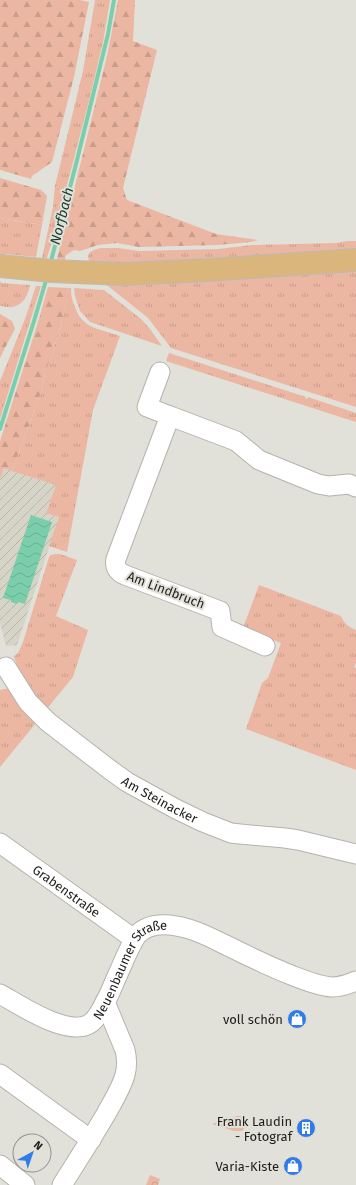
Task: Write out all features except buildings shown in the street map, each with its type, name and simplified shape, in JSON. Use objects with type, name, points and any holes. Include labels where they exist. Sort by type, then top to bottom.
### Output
[{"type":"main road","points":[[2,266],[52,271],[152,273],[356,260]]},
{"type":"street","points":[[160,372],[147,407],[236,441],[259,460],[318,484],[329,486],[349,484],[356,487]]},
{"type":"street","name":"Am Lindbruch","points":[[170,416],[116,559],[117,568],[125,575],[220,611],[222,627],[265,646]]},
{"type":"street","name":"Am Steinacker","points":[[6,667],[28,702],[48,722],[115,773],[148,794],[176,809],[231,833],[298,840],[356,854]]},
{"type":"street","name":"Grabenstraße","points":[[0,843],[134,939]]},
{"type":"street","name":"Neuenbaumer Straße","points":[[0,994],[58,1024],[72,1027],[83,1026],[91,1023],[105,1002],[134,939],[140,932],[158,925],[176,926],[198,932],[274,968],[319,985],[333,987],[356,981]]},
{"type":"street","points":[[62,1185],[118,1091],[126,1068],[125,1050],[105,1002]]},
{"type":"street","points":[[0,1074],[90,1140]]},
{"type":"street","points":[[0,1165],[25,1185]]},
{"type":"shaded area","points":[[4,468],[56,485],[46,512],[59,517],[17,645],[6,646],[0,623],[0,480]]},
{"type":"green space","points":[[0,0],[80,0],[89,2],[74,77],[52,162],[32,176],[31,179],[0,170]]},
{"type":"green space","points":[[95,0],[110,0],[103,42],[57,223],[47,258],[42,258],[53,207],[55,186],[83,71]]},
{"type":"green space","points":[[118,0],[135,0],[133,41],[157,50],[123,188],[127,200],[216,234],[258,240],[218,245],[139,247],[117,243],[98,245],[80,251],[74,250],[66,255],[65,260],[57,259],[107,56]]},
{"type":"green space","points":[[0,178],[41,190],[47,196],[42,225],[0,218]]},
{"type":"green space","points":[[0,218],[42,225],[36,257],[6,254],[6,256],[0,256]]},
{"type":"green space","points":[[356,241],[356,252],[196,263],[96,264],[96,261],[89,261],[88,256],[90,252],[100,248],[118,248],[139,251],[218,249],[252,245],[336,243]]},
{"type":"green space","points":[[356,268],[356,407],[171,348],[148,318],[103,282]]},
{"type":"green space","points":[[0,281],[1,283],[30,285],[25,299],[17,306],[0,306]]},
{"type":"green space","points":[[36,286],[41,286],[0,419],[0,381],[25,319]]},
{"type":"green space","points":[[48,287],[69,288],[62,321],[52,355],[45,372],[42,390],[12,471],[4,468],[0,480],[0,441]]},
{"type":"green space","points":[[69,288],[71,288],[74,305],[82,320],[99,330],[120,336],[93,410],[67,552],[49,546],[59,517],[46,513],[56,485],[12,471],[42,390],[45,372],[52,355],[62,321]]},
{"type":"green space","points":[[74,288],[104,290],[141,319],[162,346],[90,322],[80,311]]},
{"type":"green space","points":[[0,314],[12,321],[15,329],[0,358]]},
{"type":"green space","points":[[169,353],[306,397],[305,398],[307,399],[308,397],[356,413],[356,422],[166,361]]},
{"type":"green space","points":[[56,554],[77,560],[56,616],[88,630],[73,677],[45,711],[31,696],[17,667],[14,656],[18,653],[23,642],[49,557]]},
{"type":"green space","points":[[259,585],[341,616],[343,621],[351,628],[356,630],[356,663],[354,667],[356,668],[356,770],[246,729],[262,683],[268,678],[281,643],[243,628]]},
{"type":"green space","points":[[10,688],[36,723],[0,767],[0,690]]},
{"type":"green space","points":[[237,1116],[243,1116],[245,1120],[246,1126],[242,1131],[234,1131],[212,1124]]},
{"type":"green space","points":[[150,1175],[160,1179],[158,1185],[146,1185]]},
{"type":"water","points":[[31,515],[52,522],[25,604],[18,602],[17,604],[11,602],[11,600],[3,598]]},
{"type":"waterway","name":"Norfbach","points":[[50,265],[108,34],[114,0]]},
{"type":"waterway","name":"Norfbach","points":[[0,429],[47,277]]},
{"type":"place","name":"voll schön","points":[[297,1019]]},
{"type":"place","name":"Frank Laudin - Fotograf","points":[[306,1128]]},
{"type":"place","name":"Varia-Kiste","points":[[293,1166]]}]
